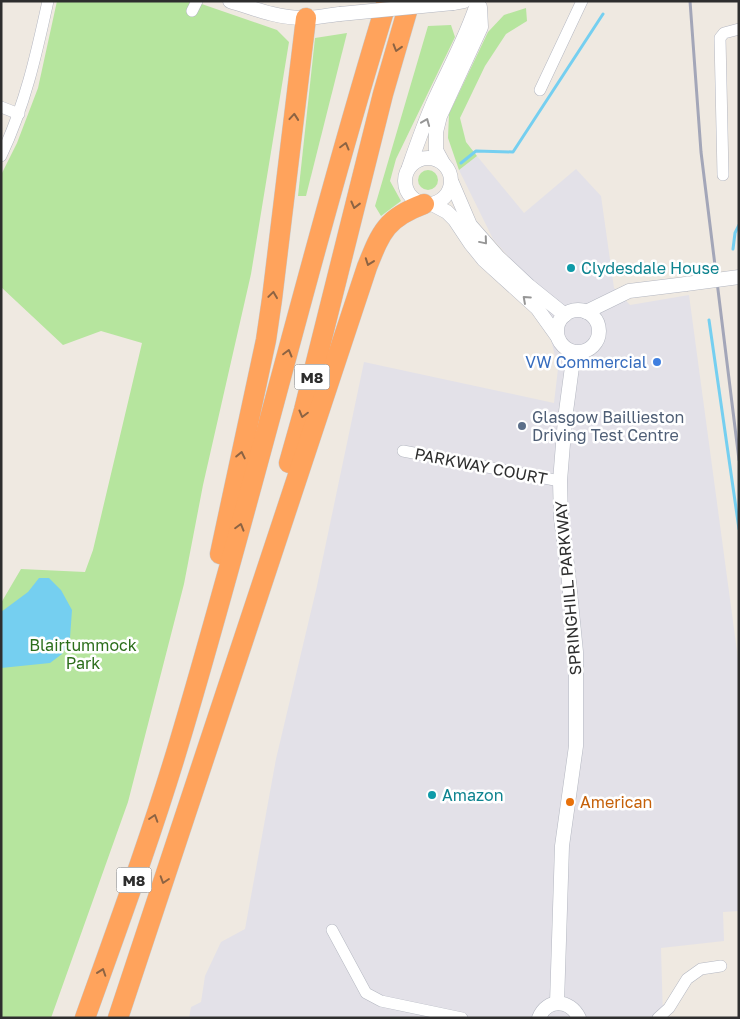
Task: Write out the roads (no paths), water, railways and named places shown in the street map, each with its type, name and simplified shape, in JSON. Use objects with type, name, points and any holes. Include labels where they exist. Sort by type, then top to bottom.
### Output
[{"type":"highway","name":"M8","points":[[85,1018],[129,894],[179,742],[386,1]]},
{"type":"highway","name":"M8","points":[[206,751],[304,410],[383,94],[410,1]]},
{"type":"highway","points":[[179,742],[266,340],[306,18]]},
{"type":"highway","name":"M8","points":[[118,1018],[374,249],[383,231],[392,221],[404,212],[428,204]]},
{"type":"street","points":[[1,156],[19,114],[35,64],[48,1]]},
{"type":"street","points":[[230,1],[270,14],[306,18],[458,2]]},
{"type":"street","points":[[479,1],[481,27],[440,116],[436,132],[436,150],[451,176],[452,184],[470,225],[498,257],[529,286],[565,315]]},
{"type":"street","points":[[479,1],[466,37],[435,99],[417,143],[405,182],[410,196],[416,201],[447,212],[455,220],[484,260],[537,308],[564,346],[574,352],[587,350],[596,340],[598,327],[592,316],[586,312],[575,310],[565,315],[558,324],[557,336]]},
{"type":"street","points":[[540,90],[582,1]]},
{"type":"street","points":[[723,175],[720,38],[724,33],[739,29]]},
{"type":"street","points":[[1,107],[19,114]]},
{"type":"street","points":[[409,168],[422,158],[437,159],[443,163]]},
{"type":"street","points":[[428,204],[439,202],[445,197],[450,191],[452,184]]},
{"type":"street","points":[[586,312],[629,291],[739,277]]},
{"type":"street","name":"SPRINGHILL PARKWAY","points":[[557,1003],[562,846],[576,746],[576,652],[561,518],[560,481],[565,419],[574,352]]},
{"type":"street","name":"PARKWAY COURT","points":[[403,451],[560,481]]},
{"type":"street","points":[[332,930],[366,993],[370,996],[381,1001],[462,1018]]},
{"type":"street","points":[[658,1018],[669,1008],[687,979],[701,969],[721,966]]},
{"type":"street","points":[[539,1018],[546,1007],[557,1003],[570,1006],[579,1018]]},
{"type":"water","points":[[39,578],[49,578],[61,590],[72,610],[70,638],[62,654],[50,663],[1,668],[1,612],[28,592]]},
{"type":"waterway","points":[[461,163],[476,151],[513,152],[603,14]]},
{"type":"waterway","points":[[733,249],[735,233],[739,225]]},
{"type":"waterway","points":[[709,320],[739,529]]},
{"type":"railway","points":[[690,1],[701,152],[739,460]]},
{"type":"place","name":"Clydesdale House","points":[[571,268]]},
{"type":"place","name":"VW Commercial","points":[[657,362]]},
{"type":"place","name":"Glasgow Baillieston Driving Test Centre","points":[[522,426]]},
{"type":"place","name":"Amazon","points":[[432,795]]},
{"type":"place","name":"American","points":[[570,802]]},
{"type":"park label","name":"Blairtummock Park","points":[[83,654]]}]
